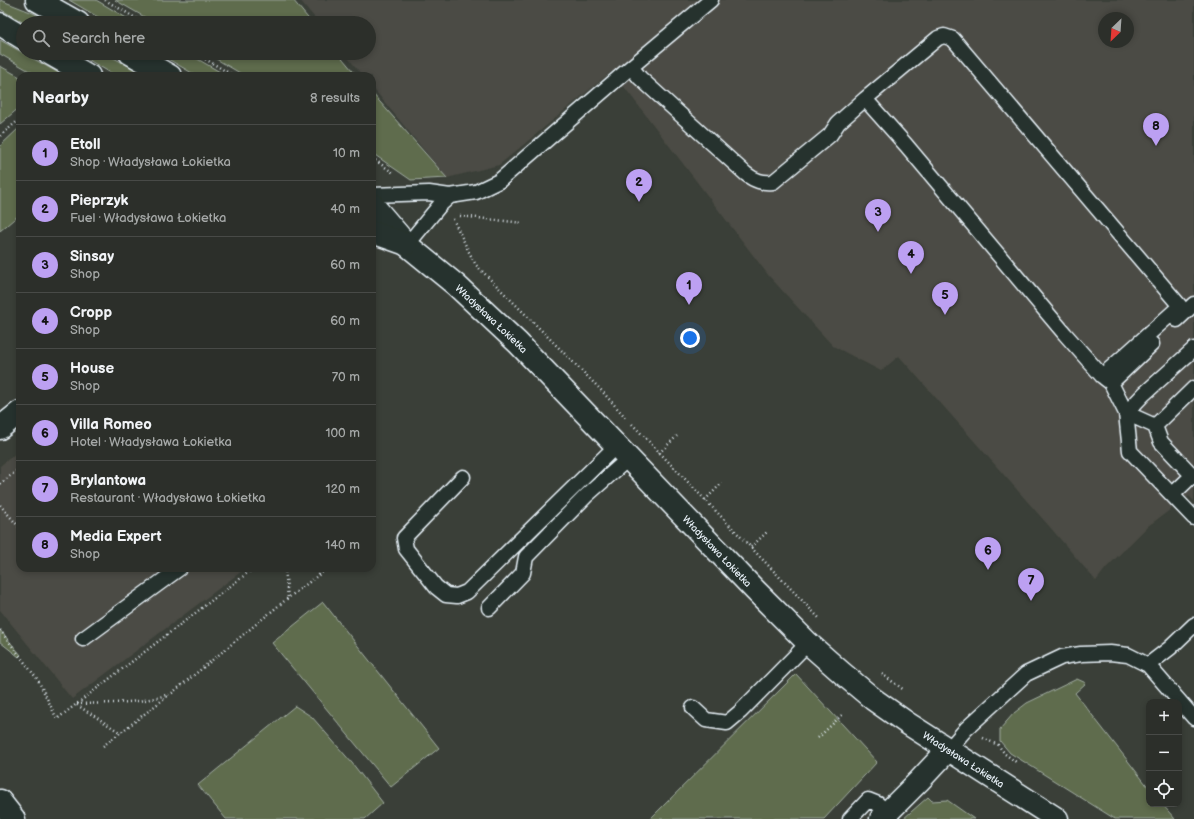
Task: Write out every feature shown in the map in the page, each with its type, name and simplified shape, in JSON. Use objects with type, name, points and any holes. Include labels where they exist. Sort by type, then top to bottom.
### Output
[{"type":"main road","points":[[37,0],[66,16]]},
{"type":"main road","points":[[0,24],[16,34]]},
{"type":"main road","points":[[62,60],[82,72]]},
{"type":"main road","points":[[142,60],[163,72]]},
{"type":"main road","name":"Władysława Łokietka","points":[[376,209],[407,245],[456,285],[518,343],[755,590],[808,643],[842,674],[873,699],[948,750],[1057,819]]},
{"type":"main road","name":"Władysława Łokietka","points":[[376,233],[407,245]]},
{"type":"main road","points":[[884,816],[920,781],[948,750]]},
{"type":"main road","points":[[0,801],[14,819]]},
{"type":"lane","points":[[376,195],[429,193],[450,196],[476,192],[499,181],[711,0]]},
{"type":"lane","points":[[631,67],[640,78],[746,174],[754,180],[764,183],[773,182],[785,173],[830,135],[838,123],[865,99],[938,38],[944,36],[949,37],[958,45],[1180,306],[1106,380]]},
{"type":"lane","points":[[865,99],[1106,380],[1126,412],[1130,451],[1194,518]]},
{"type":"lane","points":[[407,245],[440,205],[450,196]]},
{"type":"lane","points":[[1106,380],[1194,304]]},
{"type":"lane","points":[[1126,412],[1194,349]]},
{"type":"lane","points":[[1155,426],[1194,388]]},
{"type":"lane","points":[[1126,412],[1155,426],[1161,442],[1194,476],[1172,495]]},
{"type":"lane","points":[[463,477],[404,538],[406,549],[436,587],[446,595],[457,596],[467,592],[623,452]]},
{"type":"lane","points":[[489,608],[523,573],[526,557],[586,496],[623,452]]},
{"type":"lane","points":[[83,639],[175,572]]},
{"type":"lane","points":[[1148,665],[1170,648],[1194,625]]},
{"type":"lane","points":[[693,708],[706,720],[727,723],[740,712],[808,643]]},
{"type":"lane","points":[[948,750],[966,730],[1026,674],[1062,657],[1081,654],[1128,655],[1148,665],[1194,718]]},
{"type":"lane","points":[[850,819],[868,800],[878,804],[884,816]]},
{"type":"path","points":[[105,0],[132,16]]},
{"type":"path","points":[[207,60],[227,72]]},
{"type":"path","points":[[0,136],[16,122]]},
{"type":"path","points":[[376,161],[397,175]]},
{"type":"path","points":[[523,222],[451,215],[476,265],[594,383],[822,621]]},
{"type":"path","points":[[660,453],[677,436]]},
{"type":"path","points":[[0,484],[16,471]]},
{"type":"path","points":[[705,500],[722,483]]},
{"type":"path","points":[[0,505],[16,524]]},
{"type":"path","points":[[751,547],[768,531]]},
{"type":"path","points":[[0,630],[38,680],[57,719],[249,572]]},
{"type":"path","points":[[285,572],[288,598]]},
{"type":"path","points":[[103,746],[172,693],[288,598],[323,572]]},
{"type":"path","points":[[882,673],[906,691]]},
{"type":"path","points":[[76,704],[135,701],[172,693]]},
{"type":"path","points":[[76,704],[121,733]]},
{"type":"path","points":[[818,738],[843,714]]},
{"type":"path","points":[[966,730],[998,745],[1005,754],[1016,763]]},
{"type":"shaded area","points":[[300,0],[1194,0],[1194,501],[1189,496],[1148,526],[1106,568],[1096,581],[899,356],[881,371],[833,346],[769,276],[612,71],[499,165],[447,178],[376,92],[376,72],[360,72],[350,60],[376,60],[376,16],[313,16]]},
{"type":"shaded area","points":[[16,453],[16,572],[241,572],[72,699],[0,610],[0,466]]},
{"type":"green space","points":[[0,0],[38,16],[16,16],[16,18],[0,9]]},
{"type":"green space","points":[[69,0],[96,0],[123,16],[96,16]]},
{"type":"green space","points":[[115,0],[293,0],[306,16],[143,16]]},
{"type":"green space","points":[[0,40],[16,49],[16,60],[36,60],[57,72],[31,72],[0,54]]},
{"type":"green space","points":[[89,60],[117,60],[139,72],[109,72]]},
{"type":"green space","points":[[170,60],[199,60],[220,72],[190,72]]},
{"type":"green space","points":[[218,60],[344,60],[354,72],[238,72]]},
{"type":"green space","points":[[0,66],[16,75],[16,110],[0,124]]},
{"type":"green space","points":[[376,98],[447,178],[411,180],[376,156]]},
{"type":"green space","points":[[16,131],[16,217],[0,231],[0,146]]},
{"type":"green space","points":[[323,602],[439,748],[391,787],[272,643]]},
{"type":"green space","points":[[0,630],[21,655],[19,657],[0,642]]},
{"type":"green space","points":[[796,674],[877,762],[824,819],[650,819]]},
{"type":"green space","points":[[1077,679],[1086,683],[1075,693],[1146,784],[1146,807],[1165,807],[1175,819],[1115,819],[1010,753],[1000,741],[1000,729],[1014,713],[1027,703]]},
{"type":"green space","points":[[295,706],[312,717],[352,763],[383,803],[365,819],[226,819],[198,785]]},
{"type":"green space","points":[[928,797],[932,801],[947,800],[974,819],[903,819]]},
{"type":"place","name":"Media Expert","points":[[1156,146]]},
{"type":"place","name":"Pieprzyk","points":[[639,202]]},
{"type":"place","name":"Sinsay","points":[[878,232]]},
{"type":"place","name":"Cropp","points":[[911,274]]},
{"type":"place","name":"Etoll","points":[[689,305]]},
{"type":"place","name":"House","points":[[945,315]]},
{"type":"place","name":"Villa Romeo","points":[[988,570]]},
{"type":"place","name":"Brylantowa","points":[[1031,601]]}]
